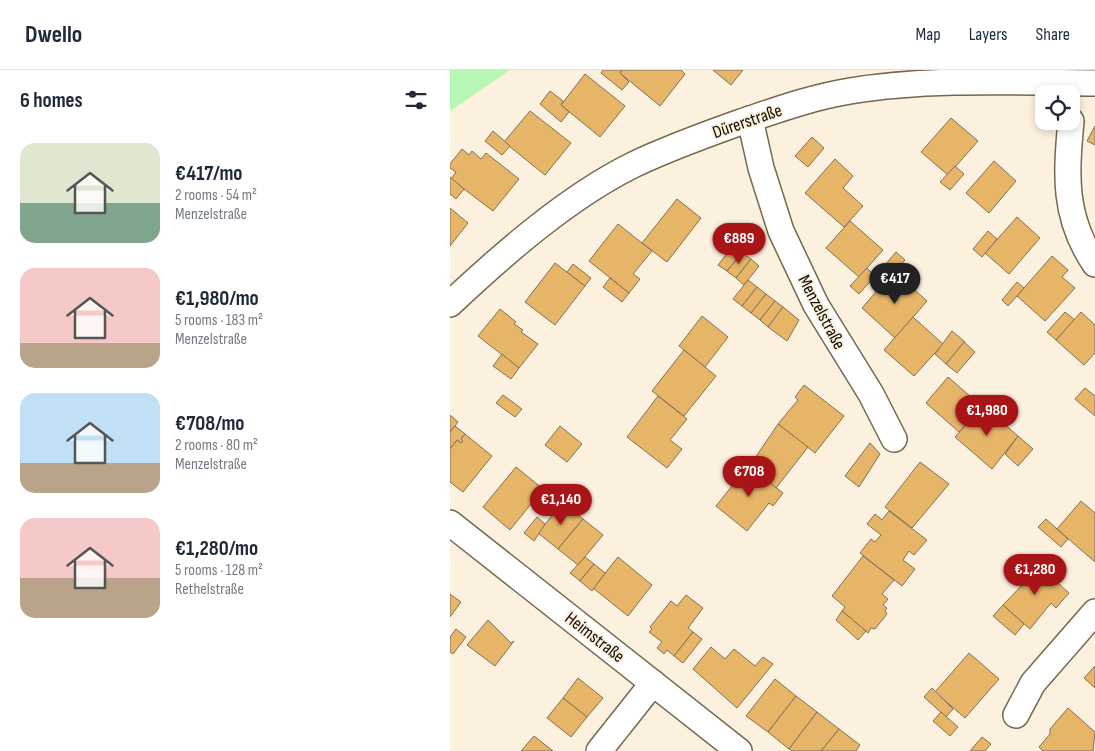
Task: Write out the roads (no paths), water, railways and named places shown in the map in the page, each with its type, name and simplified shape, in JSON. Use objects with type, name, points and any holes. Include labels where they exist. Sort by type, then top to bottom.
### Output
[{"type":"street","name":"Dürerstraße","points":[[450,304],[530,234],[608,180],[631,166],[680,145],[750,119],[795,104],[849,91],[903,85],[964,82],[1085,83]]},
{"type":"street","points":[[1080,95],[1085,83]]},
{"type":"street","name":"Menzelstraße","points":[[750,119],[761,168],[781,231],[816,305],[871,394],[894,439]]},
{"type":"street","points":[[1070,130],[1066,174],[1070,204],[1077,232],[1095,264]]},
{"type":"street","name":"Heimstraße","points":[[450,523],[740,751]]},
{"type":"street","points":[[1016,715],[1033,683],[1095,612]]},
{"type":"street","points":[[599,751],[653,683]]}]
